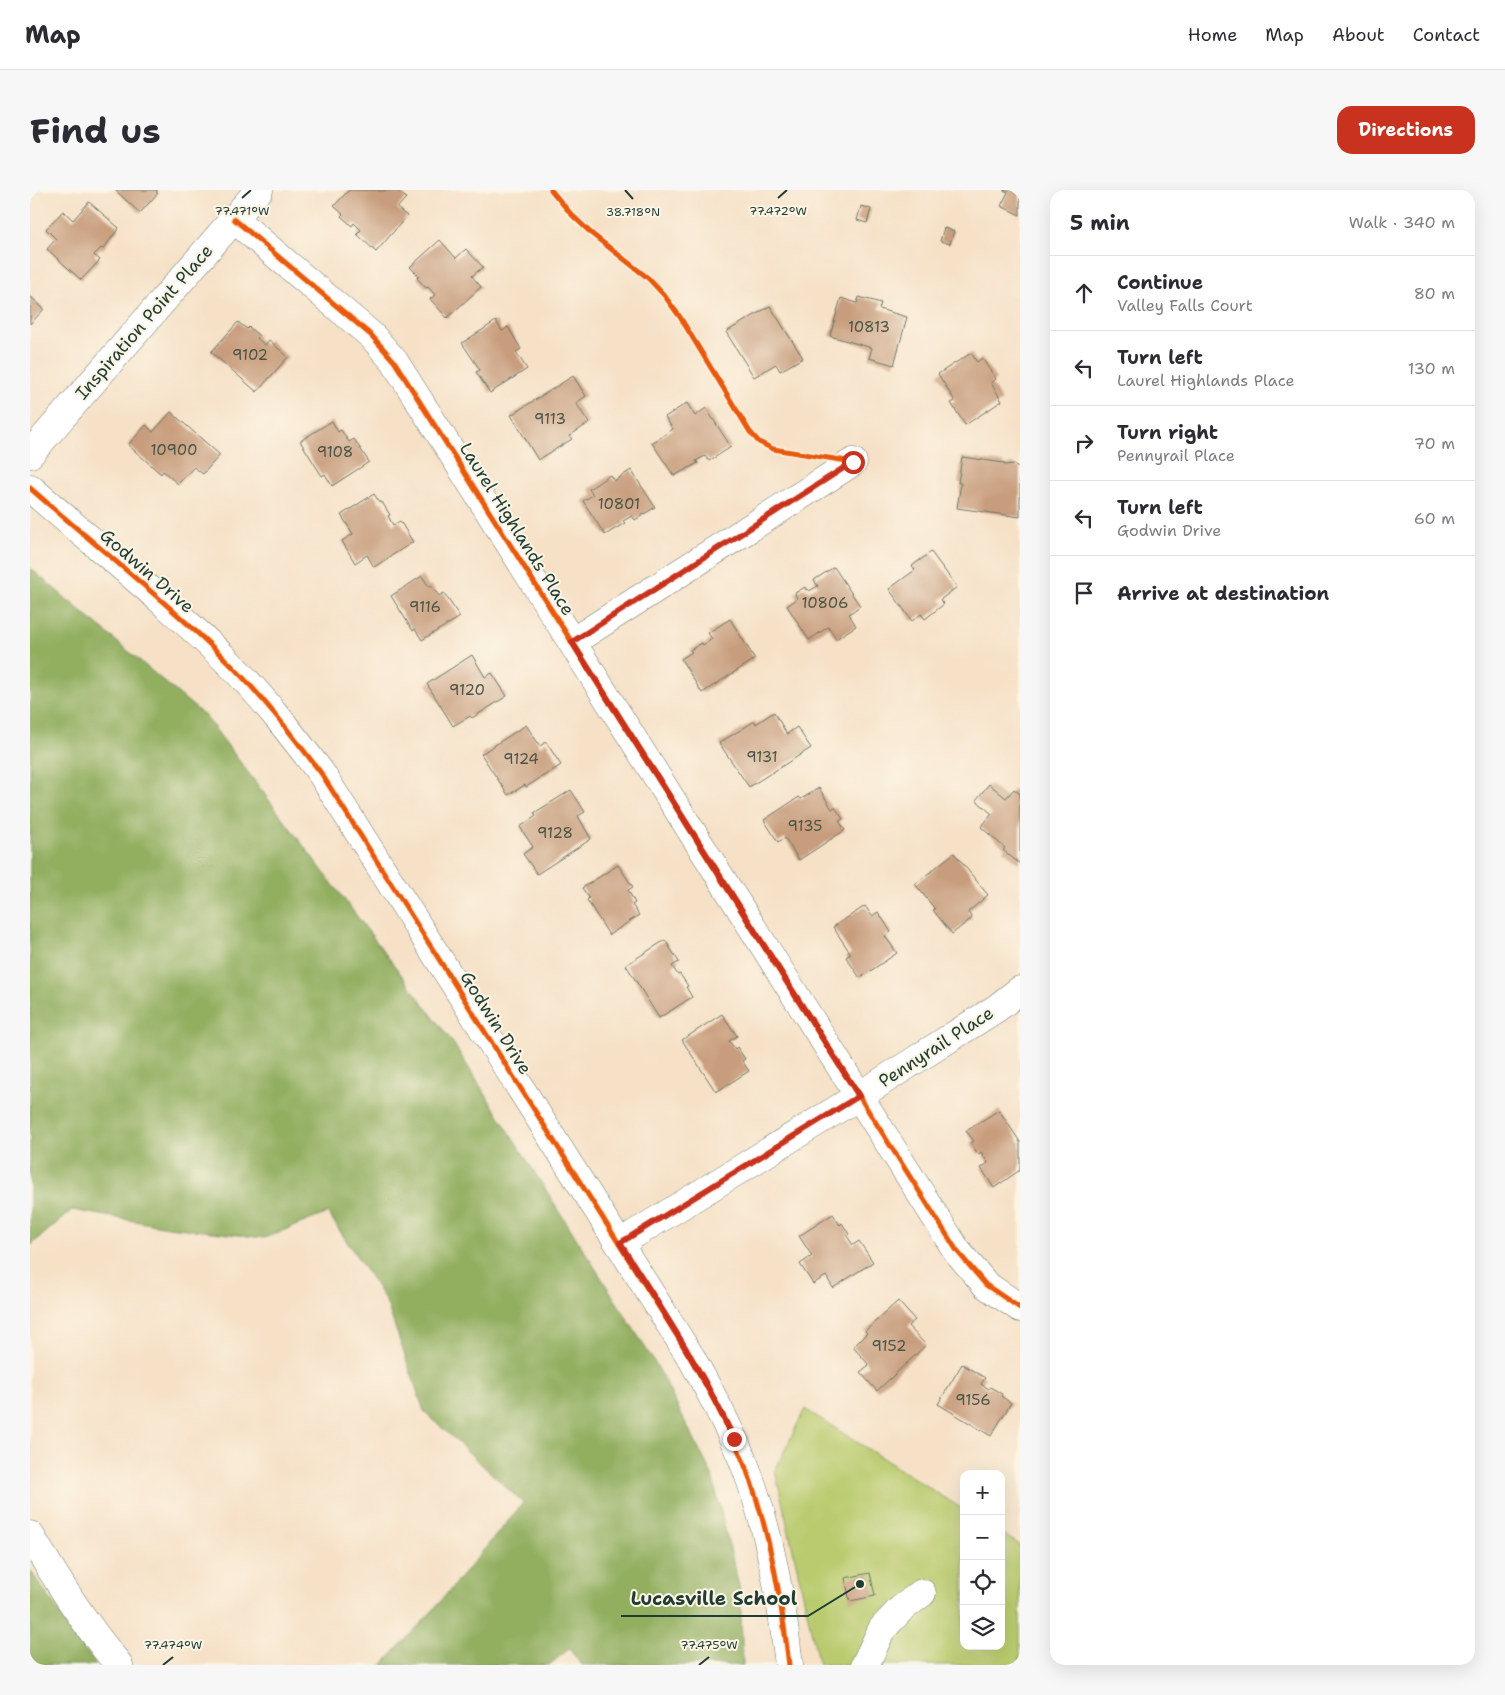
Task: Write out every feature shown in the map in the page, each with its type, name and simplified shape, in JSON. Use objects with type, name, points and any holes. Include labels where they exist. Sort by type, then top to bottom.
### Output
[{"type":"street","name":"Inspiration Point Place","points":[[30,454],[259,190]]},
{"type":"street","name":"Laurel Highlands Place","points":[[234,219],[384,348],[394,361],[957,1251],[986,1285],[1020,1308]]},
{"type":"street","points":[[572,642],[853,462]]},
{"type":"street","name":"Godwin Drive","points":[[30,488],[192,628],[229,664],[276,714],[321,773],[620,1243],[720,1408],[746,1468],[767,1532],[782,1606],[789,1665]]},
{"type":"street","name":"Pennyrail Place","points":[[620,1243],[859,1096],[997,1008],[1020,990]]},
{"type":"street","points":[[30,1535],[85,1622],[119,1665]]},
{"type":"street","points":[[866,1665],[882,1629],[922,1593]]},
{"type":"green space","points":[[30,568],[206,717],[453,1043],[657,1366],[712,1475],[740,1590],[743,1665],[582,1665],[569,1649],[549,1665],[382,1665],[434,1609],[523,1503],[424,1411],[386,1301],[328,1213],[264,1238],[168,1227],[72,1210],[30,1246]]},
{"type":"green space","points":[[805,1409],[960,1507],[960,1650],[1005,1650],[1005,1536],[1020,1545],[1020,1665],[819,1665],[775,1470]]},
{"type":"green space","points":[[30,1570],[96,1665],[30,1665]]},
{"type":"building","points":[[115,190],[158,190],[156,192],[158,193],[140,213]]},
{"type":"building","points":[[349,190],[397,190],[406,198],[397,208],[407,216],[376,252],[357,234],[361,230],[354,223],[352,226],[334,206]]},
{"type":"building","points":[[1003,190],[1020,190],[1020,215],[1001,206],[1008,192]]},
{"type":"building","points":[[89,202],[119,228],[103,249],[101,248],[94,255],[100,260],[81,280],[47,249],[56,239],[46,229],[63,211],[73,220]]},
{"type":"building","points":[[861,206],[871,209],[867,223],[857,220]]},
{"type":"building","points":[[944,228],[954,231],[950,244],[940,241]]},
{"type":"building","points":[[440,240],[456,258],[466,249],[483,267],[472,276],[481,287],[447,318],[430,299],[435,295],[417,278],[419,276],[410,267]]},
{"type":"building","points":[[30,296],[44,309],[30,324]]},
{"type":"building","points":[[859,297],[881,303],[879,309],[907,317],[894,365],[869,358],[872,348],[830,336],[841,298],[857,303]]},
{"type":"building","points":[[770,306],[803,358],[780,371],[776,364],[754,377],[726,332]]},
{"type":"building","points":[[496,321],[502,331],[508,327],[521,349],[516,352],[527,369],[490,393],[476,372],[480,370],[462,343]]},
{"type":"building","points":[[238,322],[247,329],[249,327],[265,345],[269,340],[288,357],[257,392],[211,352]]},
{"type":"building","points":[[971,353],[977,362],[982,358],[996,379],[991,383],[1002,401],[965,425],[951,403],[955,401],[938,374]]},
{"type":"building","points":[[573,376],[586,396],[576,403],[589,423],[569,436],[572,439],[538,460],[511,415]]},
{"type":"building","points":[[687,403],[695,416],[706,408],[731,447],[709,461],[705,456],[696,461],[698,463],[674,476],[652,443],[673,429],[665,417]]},
{"type":"building","points":[[171,412],[220,455],[203,474],[194,467],[178,484],[163,471],[161,474],[128,445],[146,425],[153,432]]},
{"type":"building","points":[[332,421],[338,432],[341,430],[349,442],[354,439],[369,462],[332,486],[325,474],[322,476],[300,441]]},
{"type":"building","points":[[962,457],[1004,463],[1004,465],[1015,464],[1016,467],[1020,467],[1020,517],[957,508],[961,483],[958,483]]},
{"type":"building","points":[[631,470],[655,507],[635,520],[632,516],[623,521],[625,523],[605,535],[583,501],[593,495],[589,489],[610,475],[614,481]]},
{"type":"building","points":[[374,494],[380,503],[382,502],[390,515],[388,516],[393,525],[400,521],[413,542],[374,567],[367,555],[355,563],[342,541],[353,534],[341,515]]},
{"type":"building","points":[[931,552],[957,587],[940,600],[944,604],[925,619],[921,614],[912,621],[889,589],[915,570],[912,566]]},
{"type":"building","points":[[834,567],[860,606],[849,614],[856,626],[836,639],[828,627],[809,640],[787,606],[797,599],[795,593],[805,587],[809,591],[818,586],[814,580]]},
{"type":"building","points":[[422,576],[429,587],[431,585],[439,596],[444,593],[460,617],[422,640],[415,629],[413,631],[391,596]]},
{"type":"building","points":[[730,619],[755,659],[702,693],[681,659],[692,652],[690,650],[712,639],[708,633]]},
{"type":"building","points":[[472,655],[485,677],[492,673],[507,696],[472,718],[470,716],[453,726],[427,684]]},
{"type":"building","points":[[774,712],[787,734],[797,727],[811,748],[749,787],[719,743],[755,721],[756,724]]},
{"type":"building","points":[[526,725],[540,746],[546,742],[561,765],[526,787],[525,785],[508,795],[481,754]]},
{"type":"building","points":[[989,784],[1006,798],[1014,789],[1020,794],[1020,864],[1003,850],[1005,848],[981,827],[992,814],[976,800]]},
{"type":"building","points":[[819,788],[832,809],[835,807],[843,819],[839,821],[845,830],[799,860],[785,838],[778,842],[764,820],[799,797],[801,799]]},
{"type":"building","points":[[571,790],[585,812],[578,816],[591,839],[537,874],[523,854],[533,847],[520,827],[536,816],[534,813]]},
{"type":"building","points":[[954,853],[988,895],[968,912],[972,918],[952,934],[915,884]]},
{"type":"building","points":[[618,865],[633,887],[628,890],[635,903],[632,905],[639,915],[609,935],[587,900],[589,898],[582,888]]},
{"type":"building","points":[[865,906],[872,916],[878,912],[891,932],[885,936],[897,953],[860,978],[846,957],[851,954],[833,927]]},
{"type":"building","points":[[665,940],[679,962],[672,966],[688,986],[686,987],[692,997],[659,1018],[626,965]]},
{"type":"building","points":[[722,1014],[737,1036],[729,1041],[735,1049],[737,1047],[745,1059],[742,1061],[749,1071],[716,1092],[682,1040]]},
{"type":"building","points":[[999,1110],[1020,1142],[1020,1170],[994,1188],[981,1168],[988,1163],[981,1152],[978,1154],[971,1143],[974,1141],[966,1131]]},
{"type":"building","points":[[833,1214],[840,1225],[842,1223],[853,1245],[859,1241],[873,1262],[833,1288],[826,1276],[813,1284],[800,1264],[812,1256],[799,1236]]},
{"type":"building","points":[[898,1301],[915,1320],[908,1326],[926,1345],[877,1391],[860,1372],[869,1365],[853,1347],[867,1333],[865,1331]]},
{"type":"building","points":[[962,1364],[985,1378],[981,1384],[1002,1394],[1001,1396],[1011,1403],[991,1436],[938,1404]]},
{"type":"building","points":[[870,1573],[875,1596],[850,1601],[845,1578]]},
{"type":"cycle path","points":[[551,190],[571,214],[592,234],[648,278],[664,295],[680,317],[750,432],[759,442],[773,449],[853,462]]},
{"type":"cycle path","points":[[234,219],[372,336],[394,361],[957,1251],[986,1285],[1020,1308]]},
{"type":"cycle path","points":[[30,488],[156,596],[229,663],[288,730],[321,773],[692,1359],[714,1399],[746,1468],[762,1516],[774,1565],[789,1665]]},
{"type":"place","name":"Lucasville School","points":[[860,1584]]},
{"type":"route","points":[[734,1439],[720,1408],[692,1359],[620,1243],[859,1096],[572,642],[853,462]]}]
